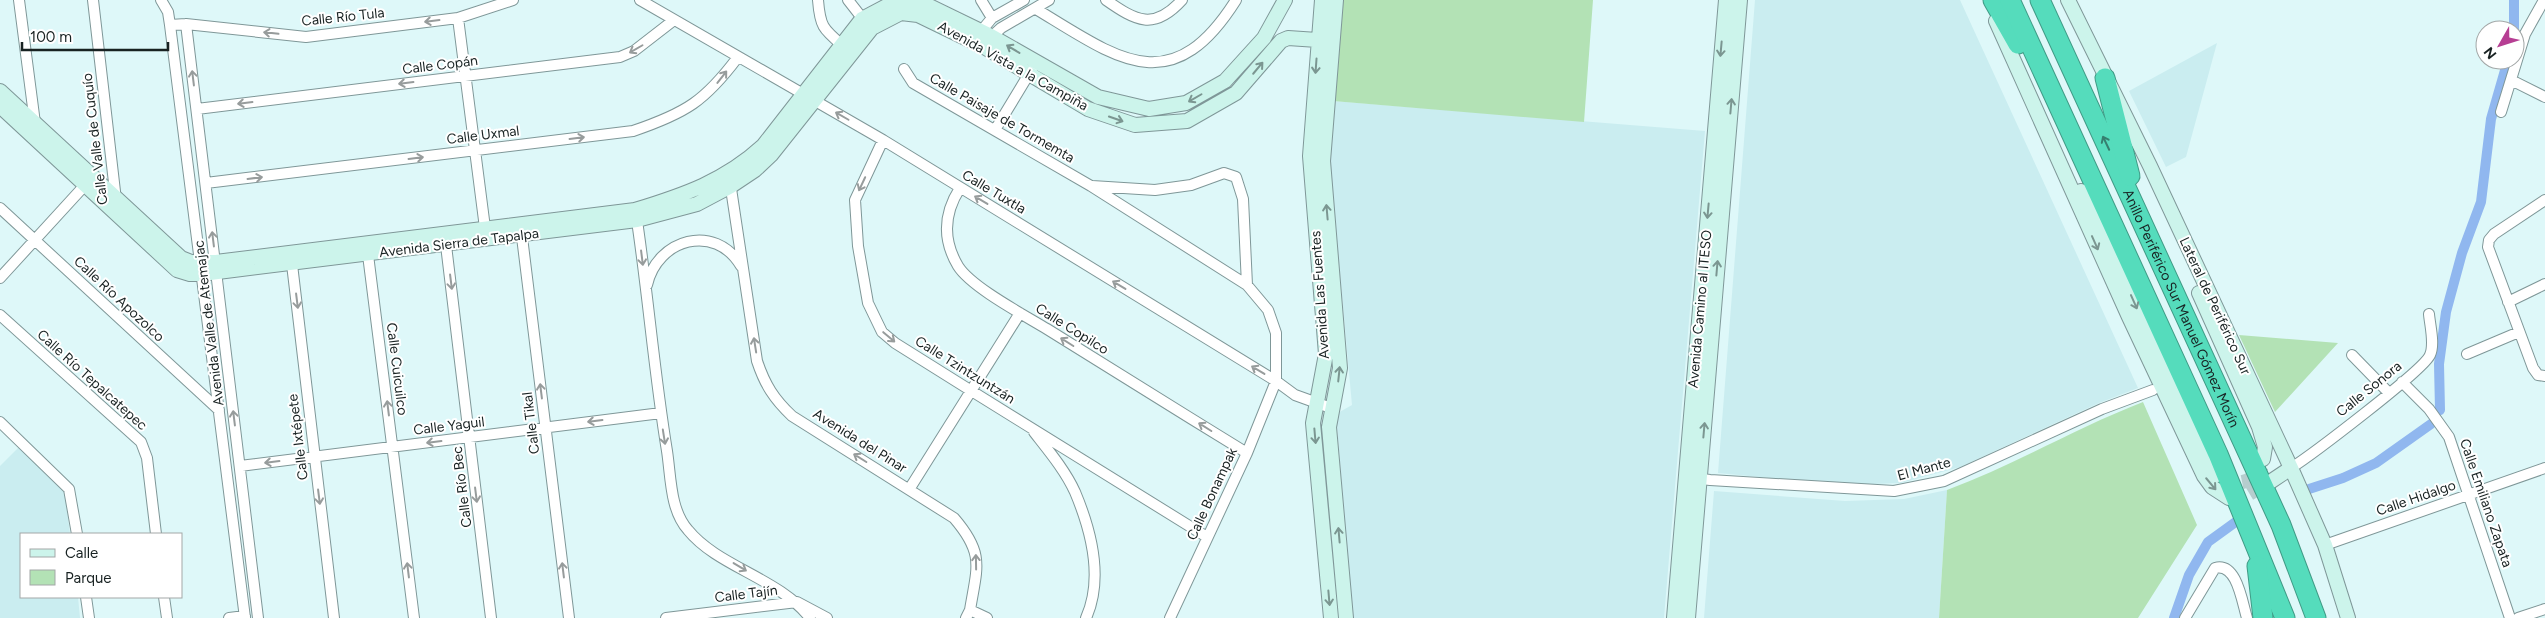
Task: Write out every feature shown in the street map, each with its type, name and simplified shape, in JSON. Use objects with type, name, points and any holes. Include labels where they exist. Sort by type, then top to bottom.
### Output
[{"type":"highway","points":[[1993,0],[2083,158]]},
{"type":"highway","name":"Anillo Periférico Sur Manuel Gómez Morín","points":[[2010,0],[2253,538],[2285,618]]},
{"type":"highway","name":"Anillo Periférico Sur Manuel Gómez Morín","points":[[2040,0],[2281,525],[2316,618]]},
{"type":"highway","points":[[2105,78],[2143,223]]},
{"type":"highway","points":[[2253,538],[2263,618]]},
{"type":"street","points":[[19,0],[35,123]]},
{"type":"street","name":"Calle Valle de Cuquío","points":[[93,0],[119,216]]},
{"type":"street","points":[[161,0],[168,12],[170,25]]},
{"type":"street","name":"Calle Río Tula","points":[[170,25],[186,24],[306,37],[458,18],[513,0]]},
{"type":"street","name":"Calle Tuxtla","points":[[640,0],[883,140],[1276,381],[1295,395],[1331,408]]},
{"type":"street","points":[[818,0],[822,26],[842,45]]},
{"type":"street","points":[[848,0],[867,23]]},
{"type":"street","points":[[981,0],[992,18]]},
{"type":"street","points":[[982,39],[992,18],[1024,0]]},
{"type":"street","points":[[982,39],[1049,0]]},
{"type":"street","points":[[1106,0],[1136,18],[1150,21],[1164,17],[1182,0]]},
{"type":"street","points":[[1036,8],[1097,46],[1143,63],[1158,64],[1186,53],[1207,37],[1224,19],[1236,0]]},
{"type":"street","name":"Avenida Vista a la Campiña","points":[[1032,68],[1098,97],[1150,109],[1186,103],[1225,81],[1264,38],[1285,0]]},
{"type":"street","name":"Avenida Las Fuentes","points":[[1322,0],[1325,40],[1323,161],[1340,368],[1331,408],[1329,427],[1346,618]]},
{"type":"street","name":"Avenida Las Fuentes","points":[[1331,618],[1313,423],[1324,374],[1326,354],[1310,156],[1325,40],[1336,0]]},
{"type":"street","name":"Avenida Camino al ITESO","points":[[1674,618],[1726,0]]},
{"type":"street","name":"Avenida Camino al ITESO","points":[[1688,618],[1740,0]]},
{"type":"street","points":[[1987,0],[2129,317],[2204,476],[2212,487],[2229,498]]},
{"type":"street","name":"Lateral de Periférico Sur","points":[[2068,0],[2176,224],[2325,545],[2348,618]]},
{"type":"street","name":"Avenida Sierra de Tapalpa","points":[[810,98],[842,45],[867,23],[898,5]]},
{"type":"street","name":"Avenida Vista a la Campiña","points":[[898,5],[918,15],[982,39],[1032,68],[1088,109],[1135,125],[1187,121],[1236,94],[1281,41],[1288,38],[1325,40]]},
{"type":"street","points":[[2501,112],[2525,34],[2543,5]]},
{"type":"street","points":[[458,18],[485,228]]},
{"type":"street","name":"Calle Copán","points":[[197,109],[620,57],[634,52],[674,20]]},
{"type":"street","name":"Avenida Sierra de Tapalpa","points":[[0,106],[177,270],[190,274],[202,268],[292,259],[521,230],[636,215],[697,204],[729,180],[771,155],[810,98],[867,23]]},
{"type":"street","name":"Avenida Valle de Atemajac","points":[[186,24],[258,618]]},
{"type":"street","name":"Avenida Valle de Atemajac","points":[[170,25],[245,617]]},
{"type":"street","name":"Calle Uxmal","points":[[206,184],[633,131],[680,114],[708,94],[738,57]]},
{"type":"street","points":[[995,130],[1032,68]]},
{"type":"street","name":"Calle Paisaje de Tormemta","points":[[904,69],[913,83],[1091,186],[1247,285],[1268,310],[1274,327],[1276,381]]},
{"type":"street","points":[[2511,80],[2545,97]]},
{"type":"street","name":"Avenida Sierra de Tapalpa","points":[[0,91],[181,258],[202,268]]},
{"type":"street","points":[[2047,135],[2094,215],[2203,453],[2217,475]]},
{"type":"street","name":"Calle Tzintzuntzán","points":[[883,140],[855,200],[858,246],[868,303],[882,332],[895,343],[1207,537]]},
{"type":"street","name":"Calle Paisaje de Tormemta","points":[[1091,186],[1155,190],[1191,185],[1224,173],[1236,177],[1243,199],[1247,285]]},
{"type":"street","name":"Avenida del Pinar","points":[[729,180],[757,361],[764,383],[776,401],[792,416],[910,488],[954,518],[971,539],[977,556],[977,566],[967,615]]},
{"type":"street","points":[[0,278],[86,184]]},
{"type":"street","name":"Calle Copilco","points":[[960,188],[946,221],[946,230],[952,253],[967,277],[1020,313],[1247,453]]},
{"type":"street","points":[[2542,375],[2533,368],[2488,248],[2489,240],[2545,200]]},
{"type":"street","name":"Calle Río Apozolco","points":[[0,208],[220,410]]},
{"type":"street","points":[[636,215],[660,413],[676,512],[685,526],[702,543],[797,602],[810,618]]},
{"type":"street","points":[[2176,224],[2197,289],[2259,427],[2265,447],[2263,459]]},
{"type":"street","name":"Avenida Sierra de Tapalpa","points":[[446,239],[485,228],[521,230]]},
{"type":"street","name":"Calle Tikal","points":[[521,230],[569,618]]},
{"type":"street","name":"Calle Río Bec","points":[[446,239],[491,618]]},
{"type":"street","points":[[646,290],[651,273],[661,258],[674,246],[686,241],[704,241],[714,244],[735,256],[744,271]]},
{"type":"street","name":"Calle Cuicuilco","points":[[368,249],[414,618]]},
{"type":"street","name":"Calle Ixtépete","points":[[292,259],[334,618]]},
{"type":"street","points":[[2508,302],[2545,284]]},
{"type":"street","points":[[910,488],[1020,313]]},
{"type":"street","name":"Calle Sonora","points":[[2290,468],[2402,382],[2430,356],[2432,347],[2429,314]]},
{"type":"street","name":"Calle Río Tepalcatepec","points":[[0,315],[141,442],[147,458],[156,533]]},
{"type":"street","points":[[2467,354],[2520,332]]},
{"type":"street","points":[[2352,355],[2389,392]]},
{"type":"street","name":"Calle Bonampak","points":[[1170,618],[1247,453],[1276,381]]},
{"type":"street","name":"Calle Emiliano Zapata","points":[[2402,382],[2428,409],[2450,437],[2510,618]]},
{"type":"street","name":"El Mante","points":[[1686,476],[1700,479],[1894,491],[1944,480],[2102,409],[2153,390]]},
{"type":"street","name":"Calle Yaguil","points":[[240,466],[660,413]]},
{"type":"street","points":[[0,422],[70,488],[77,533]]},
{"type":"street","points":[[1030,427],[1074,491],[1085,523],[1094,555],[1092,604],[1086,618]]},
{"type":"street","points":[[2270,482],[2290,468]]},
{"type":"street","name":"Calle Hidalgo","points":[[2325,545],[2545,468]]},
{"type":"street","points":[[2185,618],[2210,575],[2215,568],[2222,566],[2229,569],[2234,576],[2248,618]]},
{"type":"street","points":[[86,598],[88,618]]},
{"type":"street","points":[[164,598],[167,618]]},
{"type":"street","name":"Calle Tajín","points":[[666,618],[733,614],[797,602],[827,618]]},
{"type":"street","points":[[2518,618],[2545,609]]},
{"type":"street","points":[[967,615],[987,618]]},
{"type":"street","points":[[230,618],[245,617]]},
{"type":"shaded area","points":[[1755,0],[1960,0],[2138,388],[2099,403],[1960,467],[1901,483],[1844,485],[1718,473]]},
{"type":"shaded area","points":[[2217,43],[2186,157],[2166,167],[2129,91]]},
{"type":"shaded area","points":[[1333,101],[1705,131],[1664,618],[1353,618],[1336,414],[1352,405],[1329,154]]},
{"type":"shaded area","points":[[19,447],[65,493],[70,533],[20,533],[20,598],[78,598],[80,618],[0,618],[0,466]]},
{"type":"shaded area","points":[[1947,490],[1939,618],[1704,618],[1714,491],[1845,501],[1904,499]]},
{"type":"green space","points":[[1342,0],[1593,0],[1584,122],[1333,101]]},
{"type":"green space","points":[[2239,335],[2338,343],[2275,412]]},
{"type":"green space","points":[[2143,402],[2197,525],[2138,618],[1939,618],[1947,490]]},
{"type":"waterway","points":[[2514,0],[2514,20]]},
{"type":"waterway","points":[[2440,410],[2439,364],[2446,312],[2462,253],[2481,202],[2491,119],[2505,70]]},
{"type":"waterway","points":[[2309,489],[2343,478],[2376,463],[2431,424]]},
{"type":"waterway","points":[[2174,618],[2189,575],[2208,542],[2237,521]]},
{"type":"tunnel","points":[[2222,478],[2240,483],[2255,476],[2262,466]]},
{"type":"tunnel","points":[[2229,498],[2249,494],[2269,482]]}]
